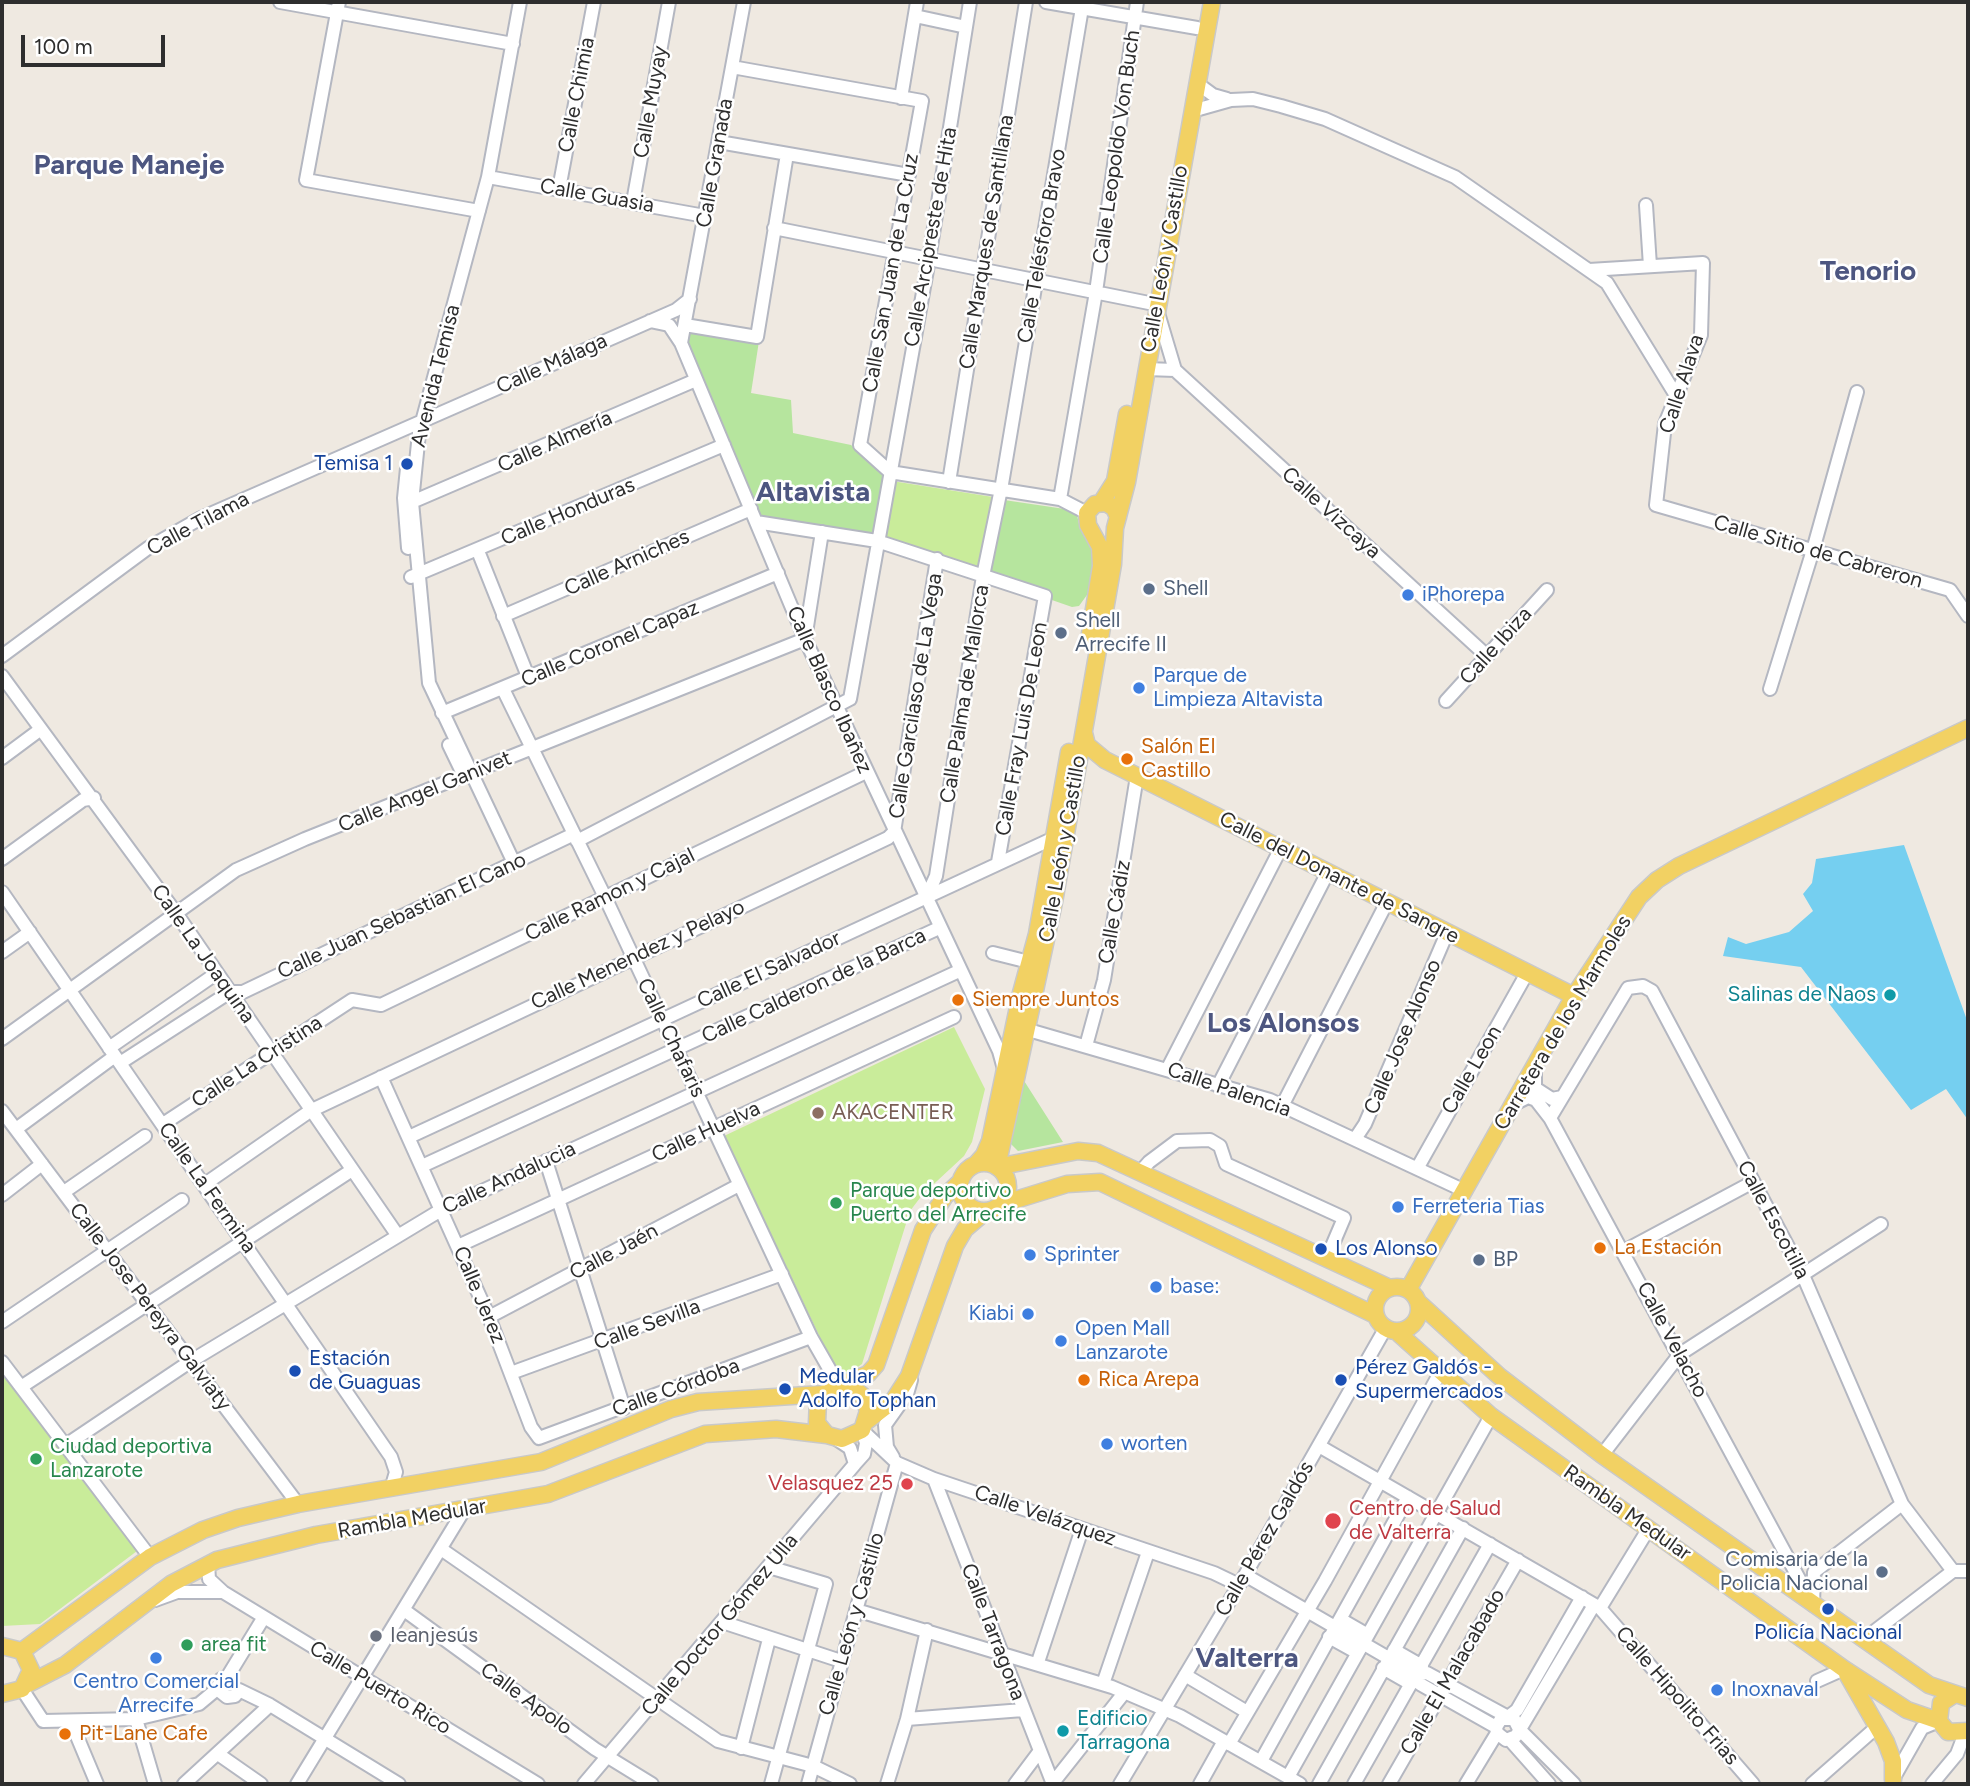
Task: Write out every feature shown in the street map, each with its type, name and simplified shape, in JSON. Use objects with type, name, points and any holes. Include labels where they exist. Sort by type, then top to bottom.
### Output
[{"type":"main road","name":"Calle León y Castillo","points":[[997,1167],[1024,1029],[1049,932],[1113,564],[1117,522],[1154,368],[1153,306],[1201,2]]},
{"type":"main road","name":"Calle León y Castillo","points":[[1101,503],[1115,481],[1198,84],[1212,2]]},
{"type":"main road","points":[[1101,503],[1111,505],[1117,522],[1104,534],[1095,534],[1088,526],[1087,513],[1095,504],[1101,503]]},
{"type":"main road","name":"Calle León y Castillo","points":[[976,1164],[984,1156],[990,1141],[1054,838],[1101,566],[1100,547],[1095,534]]},
{"type":"main road","name":"Carretera de los Marmoles","points":[[1413,1296],[1465,1191],[1513,1104],[1529,1088],[1535,1066],[1574,996],[1622,919],[1657,880],[1968,728]]},
{"type":"main road","name":"Calle del Donante de Sangre","points":[[1083,732],[1087,745],[1105,760],[1574,996]]},
{"type":"main road","points":[[1078,767],[1084,760],[1105,760]]},
{"type":"main road","points":[[1002,1147],[1005,1154],[1013,1159],[1029,1162]]},
{"type":"main road","points":[[960,1182],[963,1199],[977,1210],[992,1208],[1079,1182],[1100,1182],[1375,1315],[1391,1330],[1415,1322],[1413,1296],[1390,1288],[1098,1153],[1078,1151],[997,1167],[976,1164],[963,1174],[960,1182],[945,1196],[923,1230],[876,1365],[868,1374],[823,1394],[815,1415],[817,1423],[831,1436],[850,1437],[892,1401],[909,1376],[955,1246],[965,1229],[992,1208],[1007,1190],[1007,1181],[997,1167]]},
{"type":"main road","points":[[1375,1315],[1376,1301],[1390,1288]]},
{"type":"main road","name":"Rambla Medular","points":[[1413,1296],[1499,1377],[1602,1455],[1929,1685],[1962,1696]]},
{"type":"main road","name":"Rambla Medular","points":[[1391,1330],[1491,1416],[1844,1669],[1907,1710],[1939,1721],[1948,1732],[1967,1732]]},
{"type":"main road","points":[[839,1386],[851,1388],[863,1396],[868,1411],[864,1425]]},
{"type":"main road","name":"Rambla Medular","points":[[22,1651],[150,1557],[203,1530],[238,1518],[298,1504],[541,1462],[671,1409],[698,1402],[823,1394]]},
{"type":"main road","name":"Rambla Medular","points":[[2,1694],[10,1694],[65,1665],[171,1584],[208,1564],[265,1546],[566,1489],[667,1446],[705,1434],[776,1429],[831,1436]]},
{"type":"main road","points":[[2,1646],[22,1651],[31,1670],[24,1687]]},
{"type":"main road","points":[[1844,1669],[1854,1698],[1878,1726],[1892,1761],[1891,1782]]},
{"type":"main road","points":[[1939,1721],[1941,1703],[1962,1696]]},
{"type":"street","points":[[280,2],[339,7],[513,44]]},
{"type":"street","name":"Avenida Temisa","points":[[468,775],[429,683],[404,491],[417,423],[488,177],[520,2]]},
{"type":"street","name":"Calle Chimia","points":[[559,189],[594,2]]},
{"type":"street","name":"Calle Muyay","points":[[633,202],[669,2]]},
{"type":"street","name":"Calle Granada","points":[[681,343],[744,2]]},
{"type":"street","points":[[732,67],[901,97],[917,2]]},
{"type":"street","name":"Calle Arcipreste de Hita","points":[[837,705],[850,699],[929,259],[970,2]]},
{"type":"street","name":"Calle Marques de Santillana","points":[[949,482],[1026,2]]},
{"type":"street","points":[[1046,2],[1082,5],[1135,19],[1196,28]]},
{"type":"street","name":"Calle Leopoldo Von Buch","points":[[1096,292],[1138,2]]},
{"type":"street","name":"Calle Telésforo Bravo","points":[[1001,490],[1082,5]]},
{"type":"street","points":[[339,7],[306,180],[479,211]]},
{"type":"street","points":[[915,16],[966,27]]},
{"type":"street","points":[[1198,84],[1213,95],[1231,100]]},
{"type":"street","name":"Calle San Juan de La Cruz","points":[[890,472],[860,445],[922,101],[901,97]]},
{"type":"street","points":[[1192,111],[1231,100],[1253,99],[1325,119],[1455,177],[1607,283],[1676,397]]},
{"type":"street","points":[[719,142],[909,175]]},
{"type":"street","points":[[685,325],[757,337],[787,154]]},
{"type":"street","name":"Calle Guasia","points":[[488,177],[705,216]]},
{"type":"street","points":[[1589,270],[1650,266],[1646,205]]},
{"type":"street","points":[[774,228],[1096,292],[1153,306],[1175,370],[1154,368]]},
{"type":"street","name":"Calle Alava","points":[[1650,266],[1703,263],[1701,335],[1665,424],[1656,505]]},
{"type":"street","points":[[1060,499],[1096,292]]},
{"type":"street","name":"Calle Málaga","points":[[417,423],[676,310],[690,299]]},
{"type":"street","name":"Calle Blasco Ibañez","points":[[650,321],[669,325],[681,343],[805,639],[959,971],[999,1051],[1004,1070]]},
{"type":"street","points":[[1154,368],[1169,350]]},
{"type":"street","name":"Calle Vizcaya","points":[[1175,370],[1487,656]]},
{"type":"street","name":"Calle Almería","points":[[412,502],[696,380]]},
{"type":"street","points":[[1770,689],[1814,550],[1857,392]]},
{"type":"street","name":"Avenida Temisa","points":[[417,423],[412,502],[422,684],[514,863]]},
{"type":"street","name":"Calle Tilama","points":[[2,656],[172,533],[417,423]]},
{"type":"street","name":"Calle Honduras","points":[[415,576],[724,444]]},
{"type":"street","points":[[890,472],[1060,499],[1087,513]]},
{"type":"street","name":"Calle Palma de Mallorca","points":[[926,898],[936,876],[983,576],[1001,490]]},
{"type":"street","name":"Calle Sitio de Cabreron","points":[[1656,505],[1950,590],[1968,616]]},
{"type":"street","name":"Calle Arniches","points":[[503,616],[751,509]]},
{"type":"street","points":[[756,522],[877,541],[983,576]]},
{"type":"street","points":[[805,639],[822,532]]},
{"type":"street","points":[[478,551],[529,679]]},
{"type":"street","name":"Calle Garcilaso de La Vega","points":[[894,832],[937,559]]},
{"type":"street","name":"Calle Coronel Capaz","points":[[442,713],[778,573]]},
{"type":"street","name":"Calle Fray Luis De Leon","points":[[983,576],[1045,596],[998,862]]},
{"type":"street","name":"Calle Ibiza","points":[[1446,701],[1547,590]]},
{"type":"street","name":"Calle Angel Ganivet","points":[[2,1039],[220,880],[253,862],[805,639]]},
{"type":"street","name":"Calle La Joaquina","points":[[2,676],[176,913],[398,1236]]},
{"type":"street","name":"Calle Chafaris","points":[[503,689],[605,897],[811,1337],[839,1386]]},
{"type":"street","name":"Calle Juan Sebastian El Cano","points":[[115,1056],[230,992],[243,992],[514,863],[575,838],[837,705]]},
{"type":"street","points":[[2,758],[41,729]]},
{"type":"street","name":"Calle Ramon y Cajal","points":[[352,1000],[381,1005],[866,772]]},
{"type":"street","name":"Calle Cádiz","points":[[1086,1046],[1104,980],[1138,776]]},
{"type":"street","points":[[2,859],[83,800],[94,798]]},
{"type":"street","name":"Calle Menendez y Pelayo","points":[[205,1184],[310,1111],[888,838],[894,832]]},
{"type":"street","name":"Calle El Salvador","points":[[409,1137],[1054,838]]},
{"type":"street","points":[[1167,1070],[1280,848]]},
{"type":"street","points":[[1218,1086],[1328,872]]},
{"type":"street","name":"Calle La Fermina","points":[[2,892],[391,1457],[396,1472],[391,1489]]},
{"type":"street","points":[[1282,1106],[1387,902]]},
{"type":"street","name":"Calle Calderon de la Barca","points":[[422,1166],[939,928]]},
{"type":"street","points":[[2,952],[30,932]]},
{"type":"street","name":"Calle Jose Alonso","points":[[1354,1139],[1365,1124],[1447,933]]},
{"type":"street","points":[[993,953],[1029,962]]},
{"type":"street","name":"Calle Andalucia","points":[[66,1444],[285,1302],[441,1210],[959,971]]},
{"type":"street","points":[[7,1122],[115,1056],[217,973]]},
{"type":"street","name":"Calle Leon","points":[[1418,1167],[1527,973]]},
{"type":"street","name":"Calle Escotilla","points":[[1550,1118],[1628,988],[1643,986],[1652,991],[1802,1273],[1902,1504],[1953,1571]]},
{"type":"street","name":"Calle La Cristina","points":[[163,1124],[352,1000]]},
{"type":"street","name":"Calle Huelva","points":[[458,1247],[954,1017]]},
{"type":"street","name":"Calle Palencia","points":[[1024,1029],[1282,1106],[1465,1191]]},
{"type":"street","name":"Calle Jerez","points":[[381,1077],[489,1317],[531,1427],[540,1438]]},
{"type":"street","points":[[1529,1088],[1552,1099],[1562,1097]]},
{"type":"street","name":"Calle Velacho","points":[[1513,1104],[1528,1097],[1536,1100],[1550,1118],[1680,1354],[1813,1605]]},
{"type":"street","name":"Calle Jose Pereyra Galviaty","points":[[7,1122],[64,1192],[298,1504]]},
{"type":"street","points":[[64,1192],[145,1136]]},
{"type":"street","points":[[1141,1171],[1149,1161],[1177,1141],[1210,1140],[1220,1146],[1226,1164],[1344,1218],[1327,1258]]},
{"type":"street","points":[[546,1161],[624,1408]]},
{"type":"street","points":[[2,1195],[42,1164]]},
{"type":"street","points":[[21,1387],[352,1170]]},
{"type":"street","points":[[1624,1251],[1753,1182]]},
{"type":"street","name":"Calle Jaén","points":[[489,1317],[739,1185]]},
{"type":"street","points":[[2,1322],[182,1200]]},
{"type":"street","points":[[1602,1455],[1680,1354],[1881,1224]]},
{"type":"street","name":"Calle Sevilla","points":[[511,1373],[603,1342],[782,1274]]},
{"type":"street","name":"Calle Pérez Galdós","points":[[1120,1784],[1319,1446],[1391,1330]]},
{"type":"street","name":"Calle Córdoba","points":[[540,1438],[811,1337]]},
{"type":"street","points":[[897,1463],[887,1447],[885,1425],[907,1394],[915,1360]]},
{"type":"street","points":[[2,1362],[150,1557]]},
{"type":"street","points":[[1200,1784],[1247,1712],[1306,1611],[1441,1371]]},
{"type":"street","points":[[1287,1777],[1491,1416]]},
{"type":"street","name":"Calle Velázquez","points":[[864,1425],[897,1463],[934,1479],[1148,1552],[1242,1580],[1306,1611],[1334,1628]]},
{"type":"street","name":"Calle Doctor Gómez Ulla","points":[[584,1784],[864,1454],[864,1425]]},
{"type":"street","points":[[831,1436],[850,1448],[855,1464]]},
{"type":"street","name":"Calle Hipolito Frias","points":[[1319,1446],[1597,1607],[1754,1784]]},
{"type":"street","name":"Calle León y Castillo","points":[[808,1784],[897,1463]]},
{"type":"street","name":"Calle Tarragona","points":[[934,1479],[1053,1784]]},
{"type":"street","points":[[1261,1761],[1408,1497]]},
{"type":"street","points":[[1813,1605],[1814,1572],[1902,1504]]},
{"type":"street","points":[[297,1784],[464,1510]]},
{"type":"street","points":[[1319,1784],[1463,1528]]},
{"type":"street","points":[[1510,1740],[1530,1717],[1649,1528]]},
{"type":"street","points":[[1038,1662],[1082,1530]]},
{"type":"street","points":[[1354,1784],[1490,1544]]},
{"type":"street","points":[[441,1549],[656,1701],[718,1741],[813,1766],[850,1784]]},
{"type":"street","points":[[1103,1684],[1148,1552]]},
{"type":"street","name":"Calle El Malacabado","points":[[1389,1784],[1518,1560]]},
{"type":"street","points":[[208,1564],[209,1579],[223,1592]]},
{"type":"street","points":[[769,1567],[826,1584],[771,1784]]},
{"type":"street","points":[[1863,1640],[1953,1571],[1968,1571]]},
{"type":"street","points":[[145,1604],[177,1592],[223,1592]]},
{"type":"street","name":"Calle Puerto Rico","points":[[223,1592],[538,1784]]},
{"type":"street","points":[[1466,1784],[1501,1719],[1517,1710],[1583,1597]]},
{"type":"street","name":"Calle Apolo","points":[[404,1610],[608,1757],[652,1784]]},
{"type":"street","points":[[856,1610],[1038,1662],[1165,1708],[1300,1784]]},
{"type":"street","points":[[24,1687],[43,1721],[136,1718],[199,1703],[217,1689],[221,1679],[228,1676],[264,1617]]},
{"type":"street","points":[[722,1622],[769,1640],[841,1661]]},
{"type":"street","points":[[1334,1628],[1361,1643]]},
{"type":"street","points":[[1334,1628],[1416,1674],[1427,1673],[1443,1690],[1510,1740],[1549,1784]]},
{"type":"street","points":[[887,1784],[907,1719],[927,1630]]},
{"type":"street","points":[[741,1748],[769,1640]]},
{"type":"street","points":[[1389,1659],[1416,1674]]},
{"type":"street","points":[[1817,1681],[1844,1669]]},
{"type":"street","points":[[1185,1675],[1247,1712]]},
{"type":"street","points":[[228,1676],[235,1681],[239,1690],[270,1705],[399,1784]]},
{"type":"street","points":[[217,1689],[227,1698],[235,1696],[239,1690]]},
{"type":"street","points":[[1443,1690],[1514,1720],[1519,1729],[1574,1784]]},
{"type":"street","points":[[1053,1784],[1124,1693]]},
{"type":"street","points":[[184,1784],[270,1705]]},
{"type":"street","points":[[907,1719],[1023,1710]]},
{"type":"street","points":[[136,1718],[156,1784]]},
{"type":"street","points":[[1891,1782],[1922,1728],[1939,1721]]},
{"type":"street","points":[[71,1722],[97,1784]]},
{"type":"street","points":[[1814,1784],[1878,1726]]},
{"type":"street","points":[[1932,1784],[1957,1754],[1967,1732]]},
{"type":"street","points":[[1015,1784],[1039,1752]]},
{"type":"street","points":[[218,1755],[261,1784]]},
{"type":"green space","points":[[688,328],[759,341],[751,393],[791,400],[793,433],[851,445],[884,474],[873,537],[762,518],[686,339]]},
{"type":"green space","points":[[892,481],[993,497],[978,569],[882,539]]},
{"type":"green space","points":[[1004,500],[1065,509],[1077,515],[1080,529],[1095,550],[1092,588],[1079,606],[1072,607],[1049,599],[1050,592],[990,572]]},
{"type":"green space","name":"Parque deportivo Puerto del Arrecife","points":[[954,1027],[985,1089],[972,1142],[964,1156],[923,1194],[910,1211],[862,1364],[849,1373],[835,1369],[724,1136]]},
{"type":"green space","points":[[1021,1076],[1063,1142],[1018,1151],[1008,1141]]},
{"type":"green space","name":"Ciudad deportiva Lanzarote","points":[[2,1368],[137,1551],[40,1624],[2,1626]]},
{"type":"water","name":"Salinas de Naos","points":[[1904,845],[1968,1023],[1968,1120],[1946,1089],[1911,1110],[1801,967],[1723,956],[1728,937],[1746,944],[1789,932],[1813,911],[1803,894],[1812,883],[1816,859]]},
{"type":"place","name":"Temisa 1","points":[[407,464]]},
{"type":"place","name":"Shell","points":[[1149,589]]},
{"type":"place","name":"iPhorepa","points":[[1408,595]]},
{"type":"place","name":"Shell Arrecife II","points":[[1061,633]]},
{"type":"place","name":"Parque de Limpieza Altavista","points":[[1139,688]]},
{"type":"place","name":"Salón El Castillo","points":[[1127,759]]},
{"type":"place","name":"Salinas de Naos","points":[[1890,995]]},
{"type":"place","name":"Siempre Juntos","points":[[958,1000]]},
{"type":"place","name":"AKACENTER","points":[[818,1113]]},
{"type":"place","name":"Parque deportivo Puerto del Arrecife","points":[[836,1203]]},
{"type":"place","name":"Ferreteria Tias","points":[[1398,1207]]},
{"type":"place","name":"La Estación","points":[[1600,1248]]},
{"type":"place","name":"Los Alonso","points":[[1321,1249]]},
{"type":"place","name":"Sprinter","points":[[1030,1255]]},
{"type":"place","name":"BP","points":[[1479,1260]]},
{"type":"place","name":"base:","points":[[1156,1287]]},
{"type":"place","name":"Kiabi","points":[[1028,1314]]},
{"type":"place","name":"Open Mall Lanzarote","points":[[1061,1341]]},
{"type":"place","name":"Estación de Guaguas","points":[[295,1371]]},
{"type":"place","name":"Rica Arepa","points":[[1084,1380]]},
{"type":"place","name":"Pérez Galdós - Supermercados","points":[[1341,1380]]},
{"type":"place","name":"Medular Adolfo Tophan","points":[[785,1389]]},
{"type":"place","name":"worten","points":[[1107,1444]]},
{"type":"place","name":"Ciudad deportiva Lanzarote","points":[[36,1459]]},
{"type":"place","name":"Velasquez 25","points":[[907,1484]]},
{"type":"place","name":"Centro de Salud de Valterra","points":[[1333,1521]]},
{"type":"place","name":"Comisaria de la Policia Nacional","points":[[1882,1572]]},
{"type":"place","name":"Policía Nacional","points":[[1828,1609]]},
{"type":"place","name":"Ieanjesús","points":[[376,1636]]},
{"type":"place","name":"area fit","points":[[187,1645]]},
{"type":"place","name":"Centro Comercial Arrecife","points":[[156,1658]]},
{"type":"place","name":"Inoxnaval","points":[[1717,1690]]},
{"type":"place","name":"Edificio Tarragona","points":[[1063,1731]]},
{"type":"place","name":"Pit-Lane Cafe","points":[[65,1734]]},
{"type":"district","name":"Parque Maneje","points":[[129,166]]},
{"type":"district","name":"Tenorio","points":[[1868,272]]},
{"type":"district","name":"Altavista","points":[[813,493]]},
{"type":"district","name":"Los Alonsos","points":[[1283,1024]]},
{"type":"district","name":"Valterra","points":[[1247,1659]]}]
